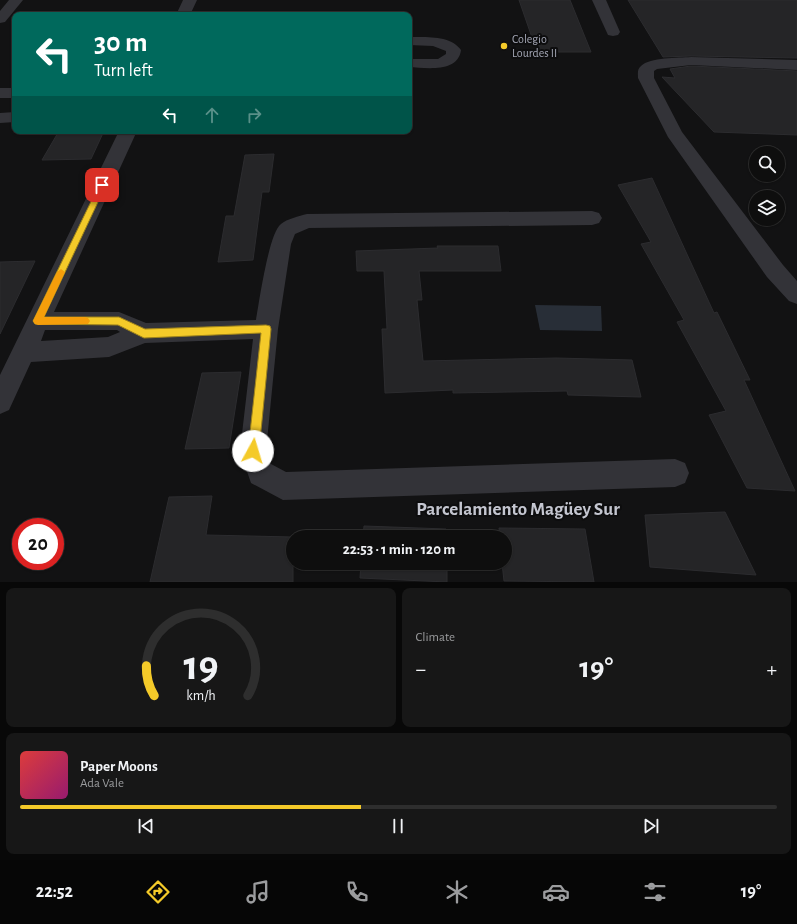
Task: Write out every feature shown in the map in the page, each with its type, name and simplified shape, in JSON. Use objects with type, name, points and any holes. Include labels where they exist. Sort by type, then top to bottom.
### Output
[{"type":"street","points":[[0,19],[16,0]]},
{"type":"street","points":[[184,12],[190,0]]},
{"type":"street","points":[[599,0],[613,32]]},
{"type":"street","points":[[412,41],[439,42],[447,44],[454,50],[453,56],[449,60],[442,63],[412,63]]},
{"type":"street","points":[[797,66],[691,61],[654,65],[646,69],[646,78],[674,133],[776,271],[797,295]]},
{"type":"street","points":[[0,93],[12,93]]},
{"type":"street","points":[[0,118],[12,117]]},
{"type":"street","points":[[0,402],[127,134]]},
{"type":"street","points":[[592,218],[307,221],[287,229],[281,244],[266,329],[253,451],[261,473],[283,486],[675,473]]},
{"type":"street","points":[[38,321],[119,321],[144,334]]},
{"type":"street","points":[[24,352],[110,347],[144,334],[266,329]]},
{"type":"shaded area","points":[[535,305],[601,306],[602,331],[540,330]]},
{"type":"building","points":[[519,0],[570,0],[591,52],[537,52]]},
{"type":"building","points":[[628,0],[797,0],[797,58],[691,56],[663,57]]},
{"type":"building","points":[[691,66],[797,71],[797,135],[714,132],[662,77],[675,78],[670,69]]},
{"type":"building","points":[[57,134],[103,134],[91,159],[42,160]]},
{"type":"building","points":[[274,154],[269,192],[262,192],[253,260],[218,262],[226,216],[234,216],[245,155]]},
{"type":"building","points":[[652,178],[714,313],[717,312],[750,380],[744,380],[795,491],[747,488],[709,415],[726,411],[677,322],[684,320],[641,244],[651,242],[618,185]]},
{"type":"building","points":[[437,246],[498,246],[501,271],[419,271],[422,300],[417,300],[423,361],[556,358],[632,360],[641,397],[568,395],[567,391],[453,393],[453,390],[385,393],[382,329],[387,329],[384,271],[357,271],[356,251],[438,248]]},
{"type":"building","points":[[35,261],[0,334],[0,262]]},
{"type":"building","points":[[241,372],[229,448],[185,449],[202,373]]},
{"type":"building","points":[[212,496],[206,535],[286,537],[286,570],[293,570],[293,582],[150,582],[169,497]]},
{"type":"building","points":[[725,512],[756,575],[650,567],[645,515]]},
{"type":"building","points":[[364,526],[446,529],[446,530],[364,530]]},
{"type":"building","points":[[499,528],[585,529],[594,582],[504,581],[503,570],[512,570],[512,530],[499,530]]},
{"type":"building","points":[[361,570],[447,570],[447,582],[360,578]]},
{"type":"slow traffic","points":[[61,272],[38,321],[85,321]]},
{"type":"place","name":"Colegio Lourdes II","points":[[504,46]]},
{"type":"district","name":"Parcelamiento Magüey Sur","points":[[518,508]]},
{"type":"route","points":[[102,185],[38,321],[119,321],[144,334],[266,329],[253,451]]}]
